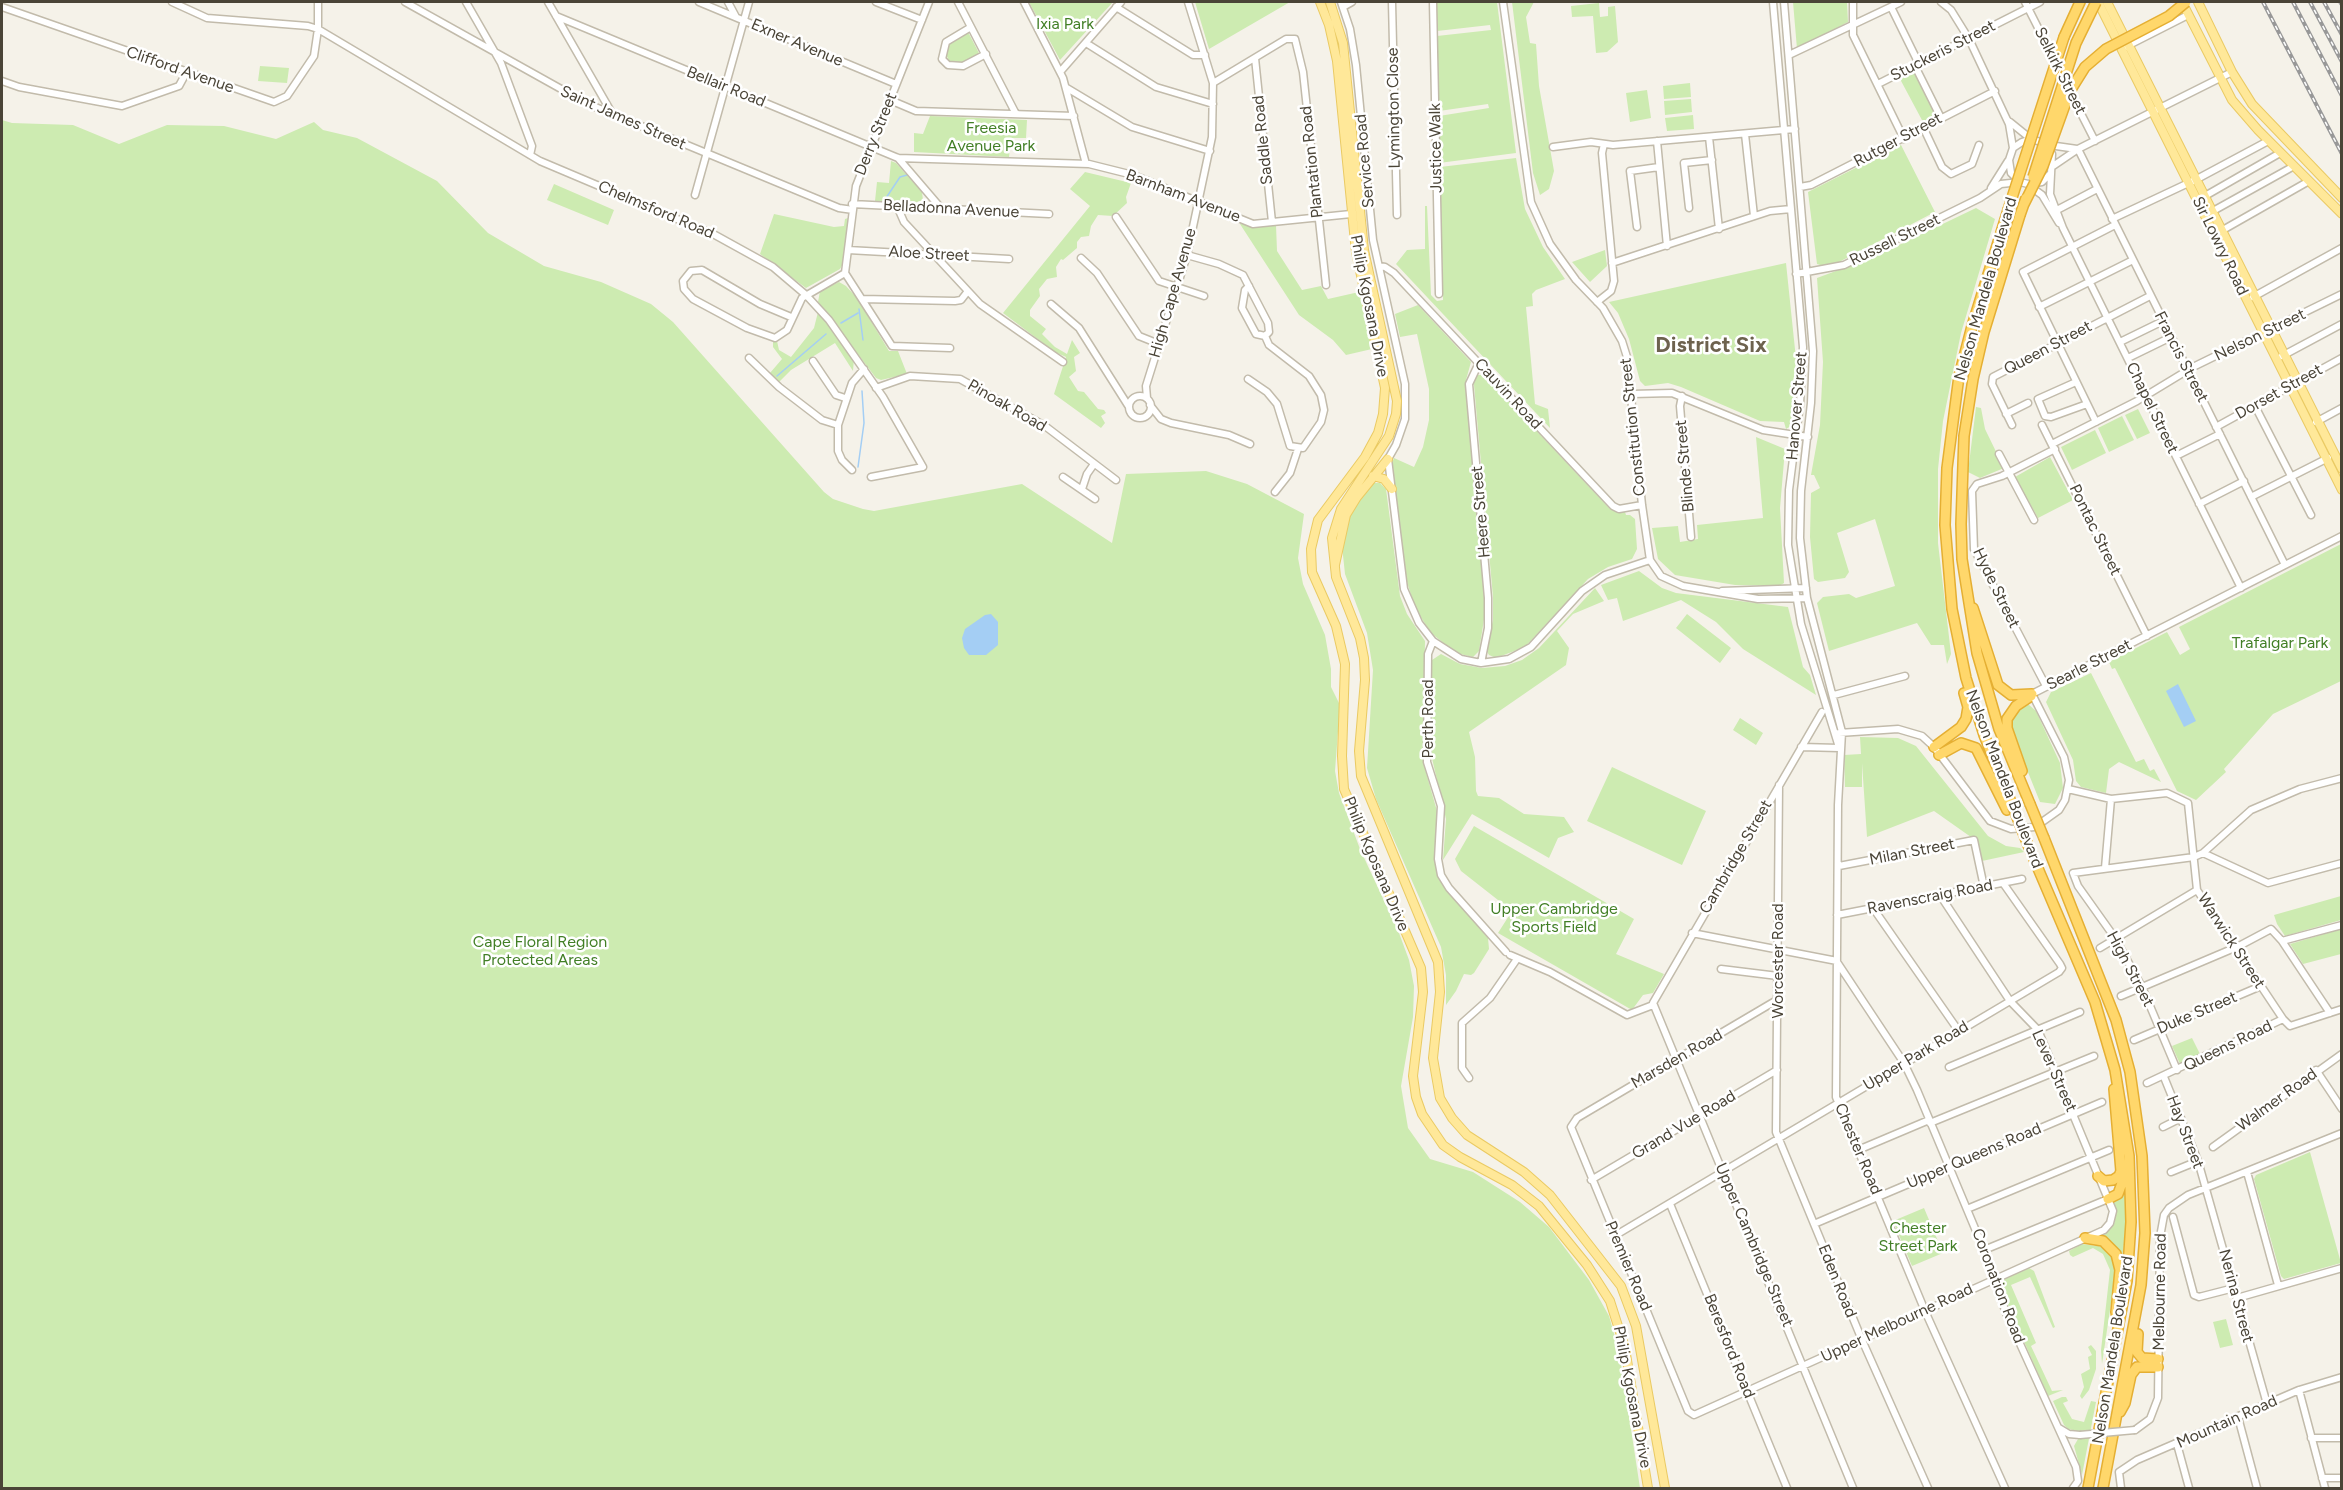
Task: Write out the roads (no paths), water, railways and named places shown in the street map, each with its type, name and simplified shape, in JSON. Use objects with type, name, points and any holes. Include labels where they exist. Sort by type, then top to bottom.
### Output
[{"type":"highway","name":"Nelson Mandela Boulevard","points":[[2080,2],[2064,37],[1972,326],[1954,406],[1947,468],[1945,525],[1952,609],[1971,695],[2010,808],[2095,1002],[2116,1073],[2126,1125],[2131,1222],[2127,1281],[2088,1488]]},
{"type":"highway","name":"Nelson Mandela Boulevard","points":[[2097,2],[2076,43],[1984,332],[1969,399],[1961,492],[1962,559],[1972,630],[1987,691],[1999,729],[2032,803],[2108,996],[2130,1072],[2142,1156],[2145,1233],[2137,1311],[2103,1488]]},
{"type":"highway","points":[[2024,204],[2043,166],[2070,91],[2085,67],[2106,49],[2169,16],[2184,2]]},
{"type":"highway","points":[[1962,559],[1974,612],[1998,685],[2011,695],[2032,694]]},
{"type":"highway","points":[[1937,751],[1966,719],[1968,707],[1952,634],[1952,609]]},
{"type":"highway","points":[[2032,694],[2010,712],[2007,728],[2032,803]]},
{"type":"highway","points":[[1937,751],[1961,743],[1976,748],[2010,808]]},
{"type":"highway","points":[[2108,1199],[2118,1194],[2122,1183],[2114,1091],[2116,1073]]},
{"type":"highway","points":[[2098,1176],[2104,1181],[2113,1180],[2119,1176],[2121,1171]]},
{"type":"highway","points":[[2145,1233],[2146,1289],[2137,1344],[2142,1358],[2158,1363]]},
{"type":"highway","points":[[2085,1238],[2103,1241],[2116,1254],[2120,1270],[2116,1312],[2119,1328]]},
{"type":"highway","points":[[2115,1422],[2125,1403],[2131,1375],[2137,1367],[2158,1363]]},
{"type":"main road","name":"Philip Kgosana Drive","points":[[1320,2],[1336,61],[1351,214],[1358,260],[1384,377],[1381,423],[1371,446],[1318,520],[1311,549],[1312,572],[1336,626],[1345,664],[1342,756],[1344,789],[1421,968],[1424,992],[1413,1076],[1416,1097],[1422,1114],[1443,1145],[1460,1157],[1512,1185],[1539,1206],[1587,1265],[1610,1301],[1625,1348],[1648,1488]]},
{"type":"main road","name":"Philip Kgosana Drive","points":[[1330,2],[1343,43],[1364,250],[1397,401],[1393,426],[1382,450],[1346,500],[1332,538],[1334,569],[1360,638],[1364,658],[1365,680],[1359,751],[1361,776],[1438,962],[1440,992],[1433,1058],[1440,1098],[1452,1118],[1467,1135],[1524,1172],[1550,1195],[1621,1286],[1636,1326],[1665,1488]]},
{"type":"main road","name":"Sir Lowry Road","points":[[2097,2],[2125,46]]},
{"type":"main road","name":"Sir Lowry Road","points":[[2107,2],[2125,46],[2218,232],[2247,300],[2342,490]]},
{"type":"main road","points":[[2184,2],[2188,15],[2219,78],[2232,99],[2268,141],[2342,214]]},
{"type":"main road","points":[[2198,2],[2232,72],[2263,117],[2342,198]]},
{"type":"main road","name":"Sir Lowry Road","points":[[2193,181],[2213,211],[2218,232],[2255,296],[2342,469]]},
{"type":"main road","points":[[1334,569],[1346,515],[1373,476],[1388,459]]},
{"type":"main road","points":[[1373,476],[1384,479],[1392,489]]},
{"type":"street","points":[[172,2],[207,18],[308,26],[318,29],[318,2]]},
{"type":"street","name":"Saint James Street","points":[[405,2],[494,51],[561,92],[595,108],[839,208],[852,207]]},
{"type":"street","points":[[466,2],[501,63],[532,146],[530,155]]},
{"type":"street","points":[[548,2],[613,116]]},
{"type":"street","name":"Exner Avenue","points":[[699,2],[896,84]]},
{"type":"street","points":[[728,2],[736,17]]},
{"type":"street","points":[[694,195],[749,2]]},
{"type":"street","points":[[876,2],[922,20]]},
{"type":"street","name":"Derry Street","points":[[845,273],[856,186],[929,2]]},
{"type":"street","points":[[958,2],[1016,114]]},
{"type":"street","points":[[1024,2],[1060,72],[1086,164]]},
{"type":"street","name":"High Cape Avenue","points":[[1147,398],[1146,386],[1187,255],[1210,151],[1214,104],[1213,82],[1188,2]]},
{"type":"street","points":[[1342,4],[1352,2]]},
{"type":"street","name":"Lymington Close","points":[[1392,2],[1397,215]]},
{"type":"street","name":"Justice Walk","points":[[1432,2],[1439,294]]},
{"type":"street","name":"Constitution Street","points":[[1503,2],[1531,202],[1539,224],[1561,261],[1597,302],[1622,341],[1627,357],[1650,560]]},
{"type":"street","name":"Hanover Street","points":[[1773,2],[1803,346],[1800,404],[1787,518],[1793,590],[1809,656],[1838,733]]},
{"type":"street","name":"Hanover Street","points":[[1784,2],[1814,357],[1801,491],[1800,527],[1807,598],[1834,695],[1838,733]]},
{"type":"street","points":[[1853,2],[1853,35],[1904,139]]},
{"type":"street","points":[[1789,56],[1901,2]]},
{"type":"street","points":[[1941,2],[1950,10],[1969,39],[1995,91],[2011,131],[2013,148],[2009,160],[1989,191]]},
{"type":"street","name":"Stuckeris Street","points":[[1878,84],[1969,39],[2027,5],[2040,2]]},
{"type":"street","points":[[1060,72],[1118,4],[1193,55],[1205,55]]},
{"type":"street","name":"Service Road","points":[[1342,4],[1354,45],[1372,235],[1406,393],[1402,428],[1388,459]]},
{"type":"street","name":"Selkirk Street","points":[[2027,5],[2095,141]]},
{"type":"street","name":"Clifford Avenue","points":[[2,7],[186,73],[278,102],[287,96],[314,56],[318,29]]},
{"type":"street","points":[[1891,7],[1941,118]]},
{"type":"street","points":[[2125,46],[2188,15]]},
{"type":"street","name":"Bellair Road","points":[[556,16],[898,158]]},
{"type":"street","points":[[567,34],[573,28],[582,27]]},
{"type":"street","points":[[971,27],[948,40],[942,59],[948,65],[963,66],[986,54]]},
{"type":"street","name":"Chelmsford Road","points":[[318,29],[530,155],[735,244],[773,267],[806,295],[829,320],[864,369],[923,467],[871,477]]},
{"type":"street","name":"Plantation Road","points":[[1255,58],[1286,39],[1295,39],[1303,72],[1326,285]]},
{"type":"street","points":[[1086,43],[1156,87],[1214,104]]},
{"type":"street","points":[[1213,82],[1255,58]]},
{"type":"street","name":"Saddle Road","points":[[1255,58],[1272,222]]},
{"type":"street","points":[[2009,160],[2011,173],[2020,182],[2028,184],[2042,182],[2052,170],[2078,149],[2232,72]]},
{"type":"street","points":[[2,81],[19,87],[122,106],[179,86],[186,73]]},
{"type":"street","points":[[1066,88],[1132,127],[1210,151]]},
{"type":"street","name":"Rutger Street","points":[[1800,187],[1811,185],[1995,91]]},
{"type":"street","points":[[595,108],[600,101],[600,92]]},
{"type":"street","points":[[890,100],[916,111],[1074,116]]},
{"type":"street","points":[[2005,114],[2019,131],[2031,139],[2078,149]]},
{"type":"street","points":[[1553,147],[1591,142],[1604,144],[1657,141],[1795,129]]},
{"type":"street","points":[[1924,129],[1942,167],[1951,174],[1972,164],[1979,145]]},
{"type":"street","points":[[1745,134],[1754,216]]},
{"type":"street","points":[[1709,137],[1719,229]]},
{"type":"street","points":[[2013,148],[2022,141],[2031,139]]},
{"type":"street","points":[[1657,141],[1666,246]]},
{"type":"street","points":[[2096,422],[2023,272],[2268,141]]},
{"type":"street","points":[[2044,143],[2052,154],[2052,170]]},
{"type":"street","points":[[1597,302],[1613,288],[1602,153],[1604,144]]},
{"type":"street","name":"Francis Street","points":[[2078,149],[2285,565]]},
{"type":"street","points":[[2205,196],[2280,153]]},
{"type":"street","points":[[898,158],[940,207]]},
{"type":"street","name":"Barnham Avenue","points":[[898,158],[1086,164],[1125,173],[1198,200],[1253,224],[1351,214]]},
{"type":"street","points":[[1689,208],[1684,163],[1712,160]]},
{"type":"street","points":[[2213,211],[2294,166]]},
{"type":"street","points":[[1637,227],[1630,171],[1659,167]]},
{"type":"street","name":"Chapel Street","points":[[2052,170],[2050,194],[2063,228]]},
{"type":"street","points":[[2218,232],[2309,181]]},
{"type":"street","name":"Russell Street","points":[[1796,274],[1808,273],[1854,260],[2007,182],[2020,182]]},
{"type":"street","name":"Chapel Street","points":[[2028,184],[2042,195],[2063,228],[2241,588]]},
{"type":"street","points":[[2057,210],[2097,189]]},
{"type":"street","points":[[897,206],[904,222],[968,291],[1000,319],[1063,362]]},
{"type":"street","name":"Belladonna Avenue","points":[[852,207],[940,207],[1049,214]]},
{"type":"street","points":[[1612,263],[1754,216],[1791,209]]},
{"type":"street","points":[[1116,217],[1159,281],[1204,296]]},
{"type":"street","points":[[2247,300],[2342,248]]},
{"type":"street","name":"Aloe Street","points":[[848,250],[1009,259]]},
{"type":"street","points":[[1187,255],[1243,274],[1268,323],[1269,345],[1309,376],[1323,403],[1321,422],[1303,448],[1298,449],[1287,442],[1281,412],[1271,396],[1248,379]]},
{"type":"street","points":[[1081,258],[1097,273],[1139,336],[1159,344]]},
{"type":"street","points":[[2039,307],[2133,261]]},
{"type":"street","name":"Cauvin Road","points":[[1379,266],[1394,273],[1613,506],[1619,509],[1642,505]]},
{"type":"street","points":[[791,317],[760,304],[702,270],[691,271],[683,281],[684,289],[693,299],[769,338],[783,334],[806,295],[845,273],[892,346],[950,348]]},
{"type":"street","points":[[1249,286],[1245,290],[1242,308],[1256,334],[1267,334]]},
{"type":"street","points":[[862,299],[955,301],[961,300],[968,291]]},
{"type":"street","name":"Nelson Street","points":[[1977,484],[2009,472],[2188,371],[2342,294]]},
{"type":"street","name":"Queen Street","points":[[2012,425],[1991,380],[2057,343],[2150,296]]},
{"type":"street","points":[[1051,304],[1079,328],[1136,417],[1152,413],[1171,423],[1229,435],[1250,444]]},
{"type":"street","points":[[2120,342],[2163,321]]},
{"type":"street","points":[[2276,359],[2342,324]]},
{"type":"street","points":[[2128,358],[2171,337]]},
{"type":"street","points":[[749,358],[779,387],[822,420],[838,425]]},
{"type":"street","name":"Dorset Street","points":[[2216,427],[2342,358]]},
{"type":"street","points":[[813,361],[836,395],[845,398]]},
{"type":"street","name":"Heere Street","points":[[1479,363],[1469,384],[1488,598],[1488,628],[1481,663]]},
{"type":"street","points":[[852,470],[842,460],[838,451],[838,425],[845,398],[857,376],[864,369]]},
{"type":"street","name":"Pinoak Road","points":[[876,388],[910,376],[960,379],[1045,426],[1116,480]]},
{"type":"street","points":[[2076,382],[2038,399],[2048,417],[2087,404]]},
{"type":"street","name":"High Cape Avenue","points":[[1135,397],[1146,386]]},
{"type":"street","points":[[1632,394],[1667,392],[1682,396],[1763,430],[1808,437]]},
{"type":"street","points":[[1123,395],[1147,398],[1152,413]]},
{"type":"street","name":"Blinde Street","points":[[1682,396],[1680,406],[1691,537]]},
{"type":"street","points":[[1129,407],[1135,397]]},
{"type":"street","points":[[2006,414],[2028,403]]},
{"type":"street","points":[[2255,405],[2311,515]]},
{"type":"street","points":[[2309,426],[2342,408]]},
{"type":"street","name":"Pontac Street","points":[[2042,425],[2147,636]]},
{"type":"street","points":[[2176,456],[2220,434]]},
{"type":"street","points":[[1275,492],[1295,464],[1298,449]]},
{"type":"street","points":[[1999,454],[2034,520]]},
{"type":"street","points":[[2252,497],[2334,455]]},
{"type":"street","points":[[1388,459],[1404,589],[1419,623],[1433,640],[1461,659],[1481,663],[1509,659],[1531,648],[1582,591],[1605,575],[1650,560],[1661,576],[1673,583],[1740,597],[1796,600],[1807,598]]},
{"type":"street","points":[[1082,489],[1087,474],[1094,464]]},
{"type":"street","points":[[1063,477],[1095,499]]},
{"type":"street","points":[[2199,504],[2244,481]]},
{"type":"street","name":"Hyde Street","points":[[1977,484],[1972,491],[1974,549],[2046,686]]},
{"type":"street","name":"Searle Street","points":[[2068,789],[2067,764],[2032,694],[2342,536]]},
{"type":"street","points":[[1718,591],[1806,588]]},
{"type":"street","name":"Perth Road","points":[[1433,640],[1428,654],[1427,762],[1441,806],[1438,859],[1441,875],[1449,888],[1508,953],[1517,959],[1550,972],[1627,1015],[1653,1004]]},
{"type":"street","points":[[1834,695],[1905,676]]},
{"type":"street","name":"Cambridge Street","points":[[1653,1004],[1692,933],[1822,712]]},
{"type":"street","points":[[1838,733],[1904,730],[1922,736],[1937,751],[1981,812],[1990,820],[2011,829],[2028,829],[2047,820],[2059,810],[2068,789],[2111,799],[2105,868],[2194,857],[2203,853],[2251,810],[2300,789],[2342,778]]},
{"type":"street","name":"Chester Road","points":[[1838,733],[1838,1103],[1925,1311],[2005,1488]]},
{"type":"street","points":[[1801,747],[1839,748]]},
{"type":"street","name":"Worcester Road","points":[[1778,1139],[1779,784]]},
{"type":"street","name":"Warwick Street","points":[[2111,799],[2167,793],[2187,803],[2197,890],[2283,1019]]},
{"type":"street","name":"Milan Street","points":[[1839,866],[1974,840],[1984,887]]},
{"type":"street","points":[[2203,853],[2268,883],[2342,863]]},
{"type":"street","name":"High Street","points":[[2105,868],[2073,873],[2078,886],[2115,938],[2142,987],[2177,1070]]},
{"type":"street","name":"Ravenscraig Road","points":[[1837,915],[2022,879]]},
{"type":"street","name":"Upper Park Road","points":[[1616,1236],[2062,968],[2003,883]]},
{"type":"street","points":[[2100,948],[2197,890]]},
{"type":"street","name":"Lever Street","points":[[1940,895],[2010,1000],[2038,1030],[2108,1199]]},
{"type":"street","points":[[1873,908],[1958,1030]]},
{"type":"street","points":[[2283,941],[2342,925]]},
{"type":"street","points":[[2121,996],[2235,948],[2271,929],[2283,941],[2330,1013]]},
{"type":"street","points":[[1692,933],[1837,962]]},
{"type":"street","points":[[1468,1078],[1461,1068],[1462,1023],[1490,998],[1517,959]]},
{"type":"street","name":"Coronation Road","points":[[1837,962],[1904,1063],[1984,1250],[2006,1313],[2078,1474],[2078,1481],[2073,1488]]},
{"type":"street","points":[[1721,969],[1778,976]]},
{"type":"street","name":"Duke Street","points":[[2134,1040],[2261,986]]},
{"type":"street","name":"Marsden Road","points":[[1577,1118],[1777,1000]]},
{"type":"street","name":"Upper Cambridge Street","points":[[1653,1004],[1853,1488]]},
{"type":"street","name":"Queens Road","points":[[2147,1083],[2164,1077],[2283,1019],[2290,1026],[2342,1009]]},
{"type":"street","points":[[1949,1067],[2080,1012]]},
{"type":"street","name":"Walmer Road","points":[[2212,1147],[2316,1070],[2342,1054]]},
{"type":"street","points":[[1858,1150],[2094,1056]]},
{"type":"street","name":"Grand Vue Road","points":[[1591,1180],[1777,1070]]},
{"type":"street","points":[[2316,1070],[2341,1107]]},
{"type":"street","name":"Hay Street","points":[[2164,1077],[2198,1161],[2206,1188]]},
{"type":"street","name":"Upper Queens Road","points":[[1814,1224],[2102,1102]]},
{"type":"street","name":"Premier Road","points":[[1577,1118],[1570,1129],[1688,1411],[1692,1414]]},
{"type":"street","points":[[2163,1127],[2181,1118]]},
{"type":"street","name":"Melbourne Road","points":[[2058,1427],[2069,1434],[2080,1435],[2135,1430],[2150,1419],[2156,1407],[2160,1237],[2164,1215],[2178,1200],[2342,1133]]},
{"type":"street","name":"Eden Road","points":[[1778,1139],[1862,1340],[1928,1488]]},
{"type":"street","points":[[1967,1209],[2109,1150]]},
{"type":"street","points":[[2171,1172],[2198,1161]]},
{"type":"street","points":[[2247,1172],[2278,1285]]},
{"type":"street","name":"Nerina Street","points":[[2206,1188],[2267,1404]]},
{"type":"street","points":[[1984,1250],[2108,1199]]},
{"type":"street","name":"Upper Melbourne Road","points":[[1692,1414],[1696,1415],[2104,1230],[2110,1223],[2113,1211],[2108,1199]]},
{"type":"street","name":"Beresford Road","points":[[1670,1203],[1787,1488]]},
{"type":"street","points":[[2173,1217],[2195,1296],[2234,1288]]},
{"type":"street","points":[[2237,1298],[2342,1268]]},
{"type":"street","name":"Mountain Road","points":[[2121,1488],[2118,1476],[2121,1469],[2299,1390],[2342,1377]]},
{"type":"street","points":[[2299,1390],[2325,1488]]},
{"type":"street","points":[[2238,1417],[2257,1488]]},
{"type":"street","points":[[2068,1450],[2073,1440],[2080,1435]]},
{"type":"street","points":[[2311,1438],[2341,1438]]},
{"type":"street","points":[[2177,1444],[2189,1488]]},
{"type":"street","points":[[2322,1478],[2342,1478]]},
{"type":"water","points":[[991,614],[998,622],[998,645],[986,655],[969,655],[964,648],[962,638],[965,629],[985,615]]},
{"type":"water","points":[[2178,684],[2196,721],[2184,727],[2166,691]]},
{"type":"waterway","points":[[884,201],[900,177],[907,175]]},
{"type":"waterway","points":[[859,309],[863,340]]},
{"type":"waterway","points":[[841,323],[858,313]]},
{"type":"waterway","points":[[777,376],[826,334]]},
{"type":"waterway","points":[[858,467],[864,423],[862,391]]},
{"type":"railway","points":[[2263,2],[2342,154]]},
{"type":"railway","points":[[2293,2],[2342,96]]},
{"type":"railway","points":[[2310,2],[2342,62]]},
{"type":"railway","points":[[2324,2],[2342,35]]},
{"type":"district","name":"District Six","points":[[1711,346]]},
{"type":"park label","name":"Ixia Park","points":[[1065,24]]},
{"type":"park label","name":"Freesia Avenue Park","points":[[991,137]]},
{"type":"park label","name":"Trafalgar Park","points":[[2280,643]]},
{"type":"park label","name":"Upper Cambridge Sports Field","points":[[1554,918]]},
{"type":"park label","name":"Cape Floral Region Protected Areas","points":[[540,951]]},
{"type":"park label","name":"Chester Street Park","points":[[1918,1237]]}]
